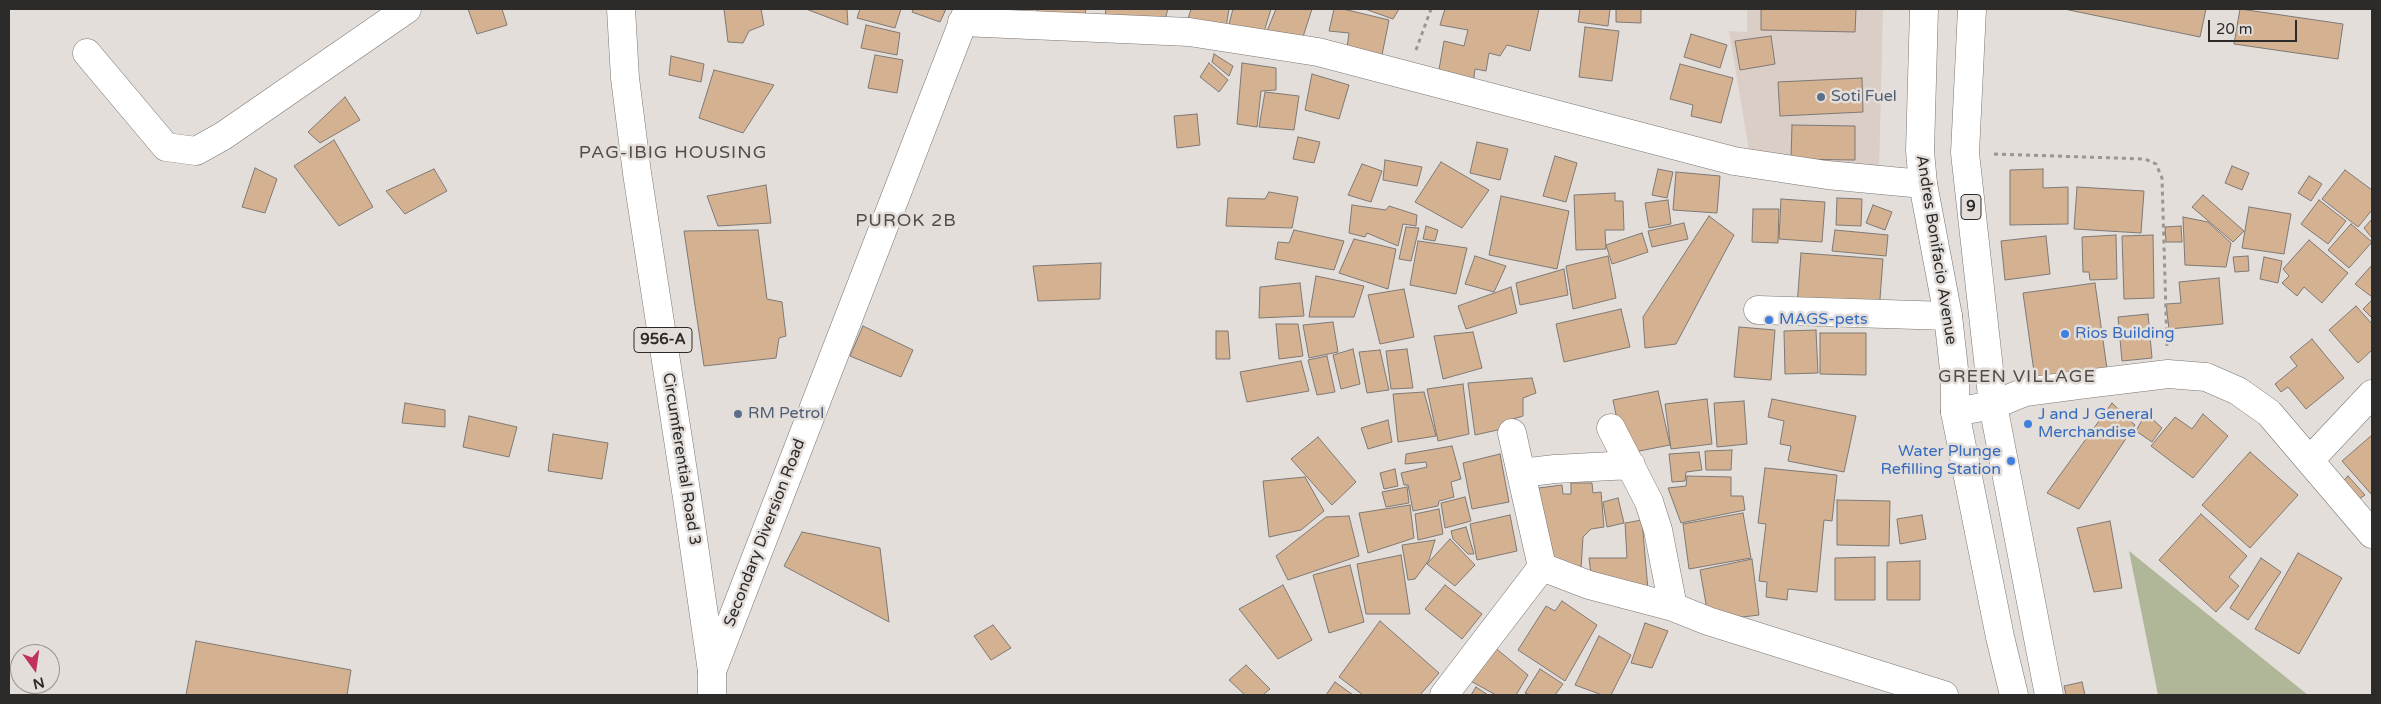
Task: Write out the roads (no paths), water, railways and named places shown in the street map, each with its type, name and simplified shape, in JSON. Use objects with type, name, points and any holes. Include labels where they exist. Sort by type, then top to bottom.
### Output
[{"type":"main road","points":[[87,53],[166,147],[196,151],[223,136],[407,9]]},
{"type":"main road","name":"Circumferential Road 3","points":[[622,9],[625,78],[637,173],[712,683]]},
{"type":"main road","name":"Andres Bonifacio Avenue","points":[[1924,9],[1920,151],[1923,184],[1948,316],[1955,378],[1955,412],[2000,637],[2014,695]]},
{"type":"main road","name":"9","points":[[1972,9],[1965,153],[1993,405],[2049,695]]},
{"type":"main road","points":[[965,16],[1189,32],[1318,52],[1734,161],[1827,175],[1923,184]]},
{"type":"main road","name":"Secondary Diversion Road","points":[[712,683],[965,16]]},
{"type":"main road","points":[[1758,310],[1948,316]]},
{"type":"main road","points":[[1955,412],[1993,405],[2025,392],[2168,374],[2206,377],[2238,391],[2269,413],[2372,534]]},
{"type":"main road","points":[[2310,460],[2372,394]]},
{"type":"main road","points":[[1611,428],[1649,502],[1658,530],[1674,607]]},
{"type":"main road","points":[[1512,433],[1542,567]]},
{"type":"main road","points":[[1521,473],[1555,469],[1631,466]]},
{"type":"main road","points":[[1542,567],[1589,585],[1674,607],[1708,621],[1944,695]]},
{"type":"main road","points":[[1444,695],[1542,567]]},
{"type":"place","name":"Soti Fuel","points":[[1821,97]]},
{"type":"place","name":"MAGS-pets","points":[[1769,320]]},
{"type":"place","name":"Rios Building","points":[[2065,334]]},
{"type":"place","name":"RM Petrol","points":[[738,414]]},
{"type":"place","name":"J and J General Merchandise","points":[[2028,424]]},
{"type":"place","name":"Water Plunge Refilling Station","points":[[2011,461]]},
{"type":"district","name":"PAG-IBIG HOUSING","points":[[673,153]]},
{"type":"district","name":"PUROK 2B","points":[[906,221]]},
{"type":"district","name":"GREEN VILLAGE","points":[[2017,377]]}]
